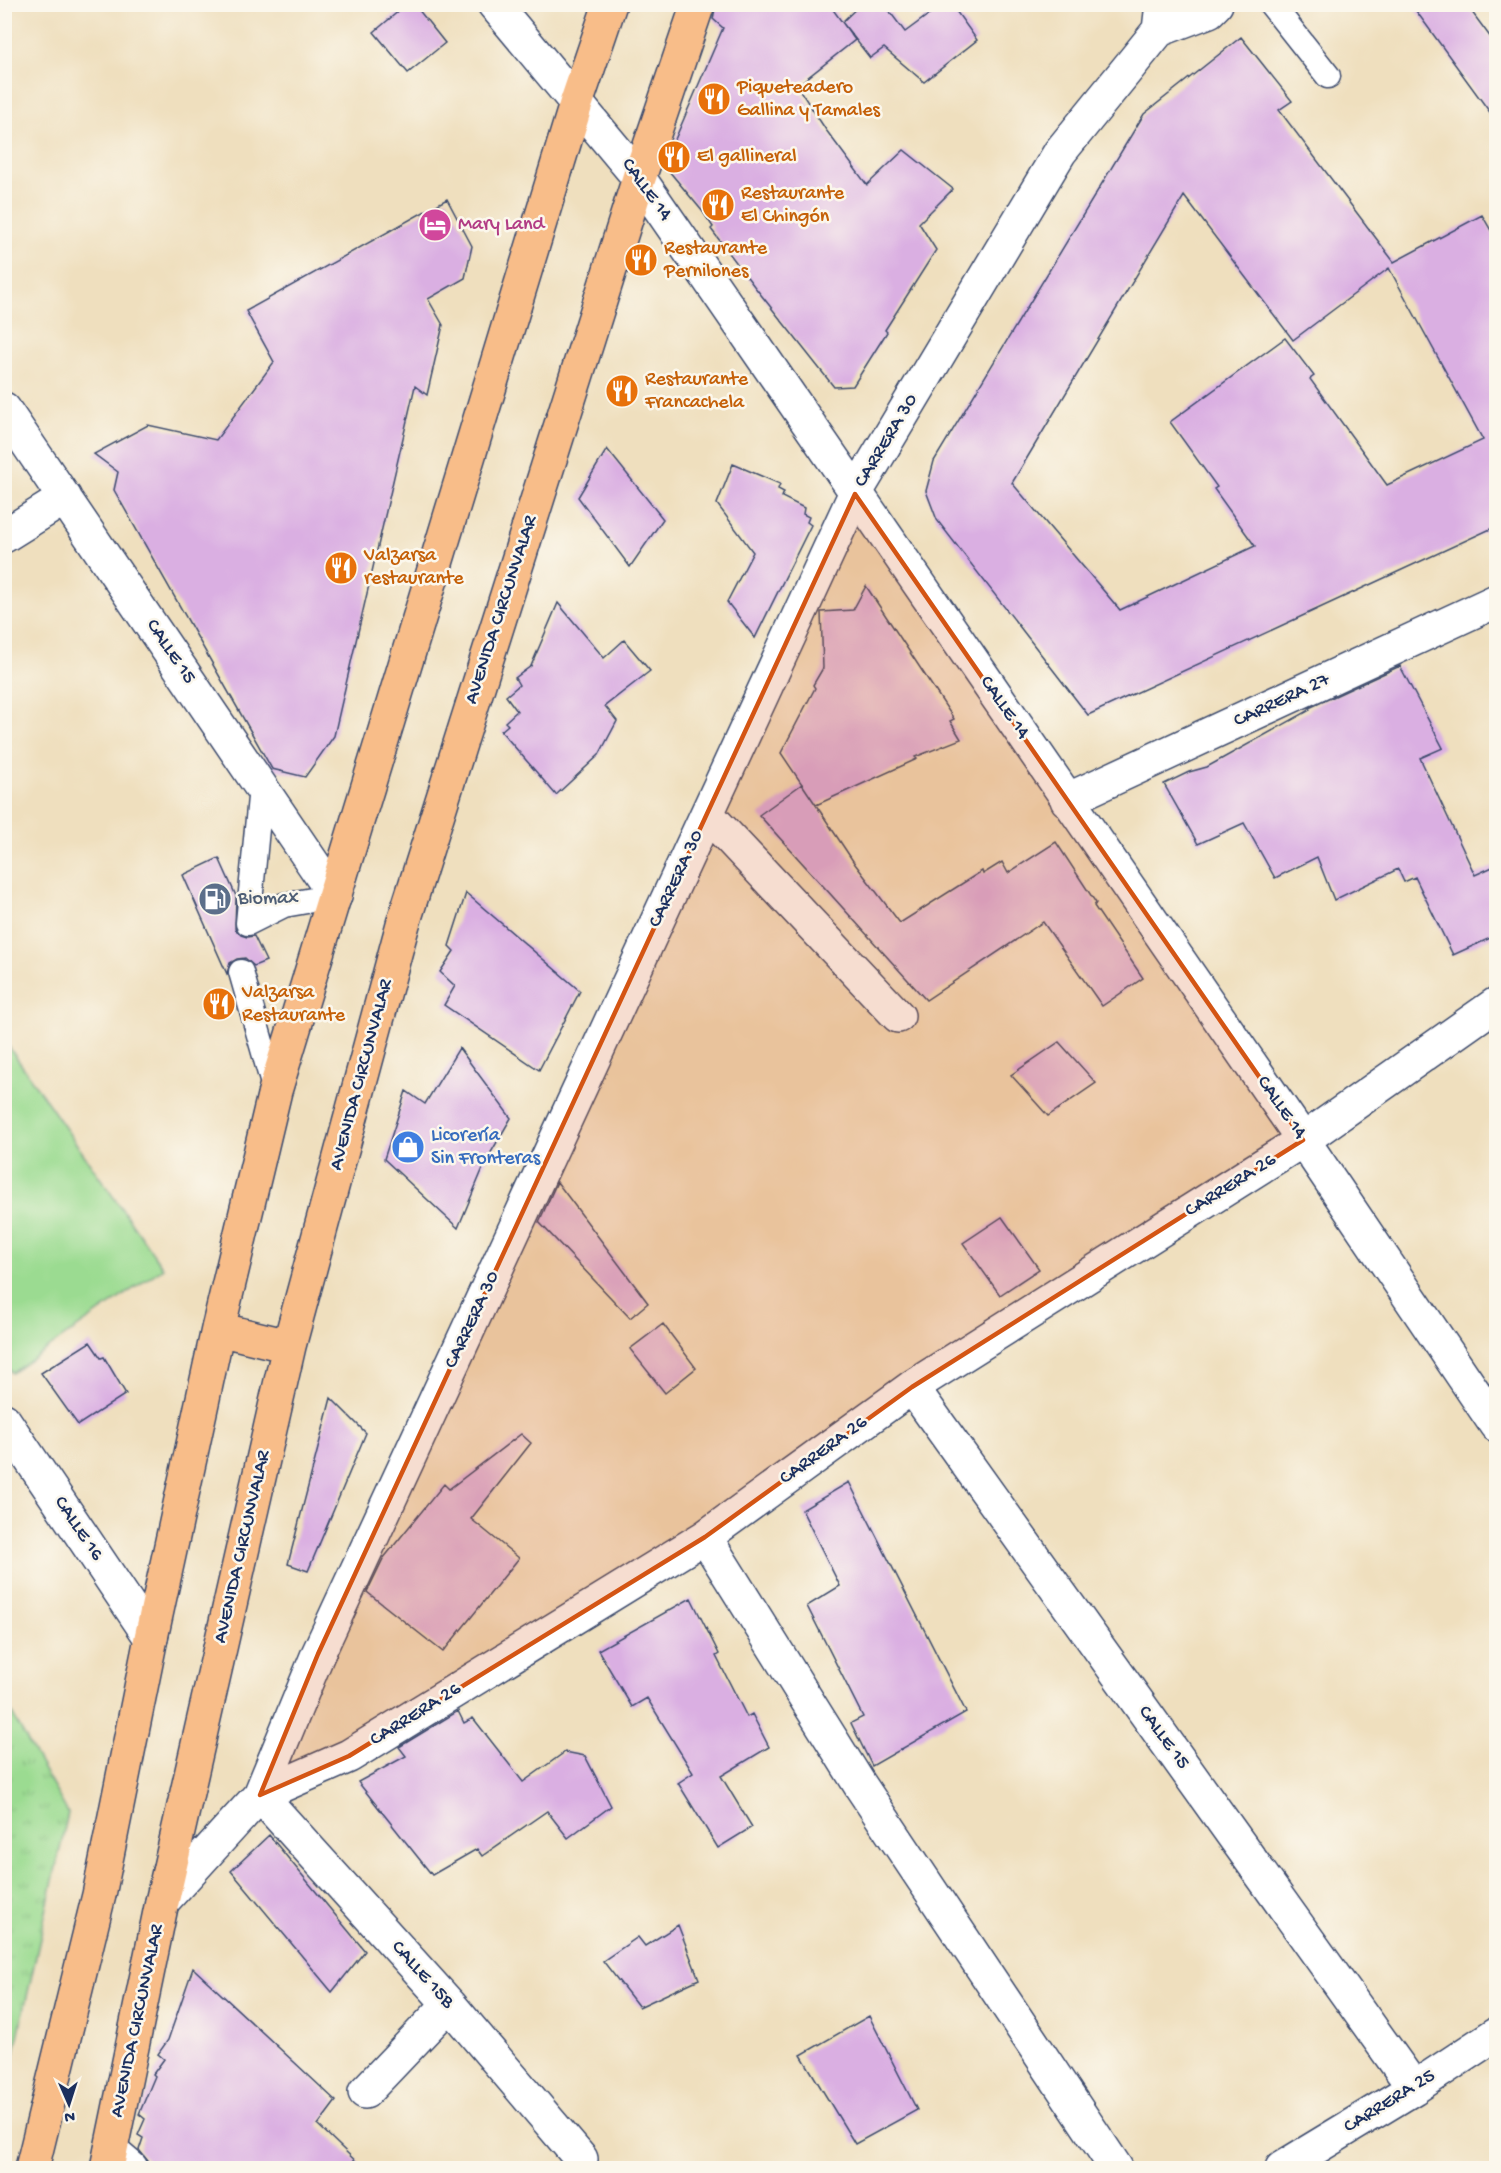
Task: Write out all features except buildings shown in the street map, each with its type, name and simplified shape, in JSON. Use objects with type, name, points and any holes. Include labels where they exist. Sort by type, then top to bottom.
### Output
[{"type":"highway","points":[[32,2169],[99,1895],[151,1638],[218,1329],[275,1091],[576,104],[610,4]]},
{"type":"highway","name":"AVENIDA CIRCUNVALAR","points":[[116,2163],[162,1902],[289,1346],[403,924],[639,178],[698,4]]},
{"type":"highway","points":[[218,1329],[289,1346]]},
{"type":"street","name":"CALLE 14","points":[[494,4],[639,178],[1497,1425]]},
{"type":"street","points":[[1161,17],[1209,11],[1216,4]]},
{"type":"street","name":"CARRERA 30","points":[[260,1795],[318,1654],[855,494],[1060,152],[1161,17]]},
{"type":"street","name":"CALLE 15","points":[[4,409],[334,896]]},
{"type":"street","points":[[4,536],[65,498]]},
{"type":"street","name":"CARRERA 27","points":[[1067,800],[1497,601]]},
{"type":"street","points":[[707,814],[898,1016]]},
{"type":"street","name":"CARRERA 26","points":[[162,1902],[260,1795],[349,1756],[705,1536],[912,1387],[1303,1140],[1497,1004]]},
{"type":"street","name":"CALLE 15","points":[[912,1387],[1414,2088]]},
{"type":"street","name":"CALLE 16","points":[[4,1420],[151,1638]]},
{"type":"street","points":[[705,1536],[860,1785],[1116,2169]]},
{"type":"street","name":"CALLE 15B","points":[[260,1795],[449,2004],[581,2159]]},
{"type":"street","points":[[365,2092],[449,2004]]},
{"type":"street","name":"CARRERA 25","points":[[1282,2169],[1497,2034]]},
{"type":"lane","points":[[1271,4],[1328,76]]},
{"type":"lane","points":[[261,787],[248,922],[284,905],[334,896]]},
{"type":"lane","points":[[241,972],[275,1091]]},
{"type":"highlighted area","points":[[855,494],[1303,1140],[912,1387],[705,1537],[349,1756],[260,1795],[318,1654]]},
{"type":"green space","points":[[4,1040],[163,1268],[12,1373],[4,1363]]},
{"type":"green space","points":[[4,1701],[68,1813],[5,2095]]},
{"type":"place","name":"Piqueteadero Gallina y Tamales","points":[[714,99]]},
{"type":"place","name":"El gallineral","points":[[674,157]]},
{"type":"place","name":"Restaurante El Chingón","points":[[718,205]]},
{"type":"place","name":"Mary Land","points":[[435,225]]},
{"type":"place","name":"Restaurante Pernilones","points":[[641,260]]},
{"type":"place","name":"Restaurante Francachela","points":[[622,391]]},
{"type":"place","name":"Valzarsa restaurante","points":[[341,568]]},
{"type":"place","name":"Biomax","points":[[215,899]]},
{"type":"place","name":"Valzarsa Restaurante","points":[[219,1004]]},
{"type":"place","name":"Licorería Sin Fronteras","points":[[408,1147]]}]
